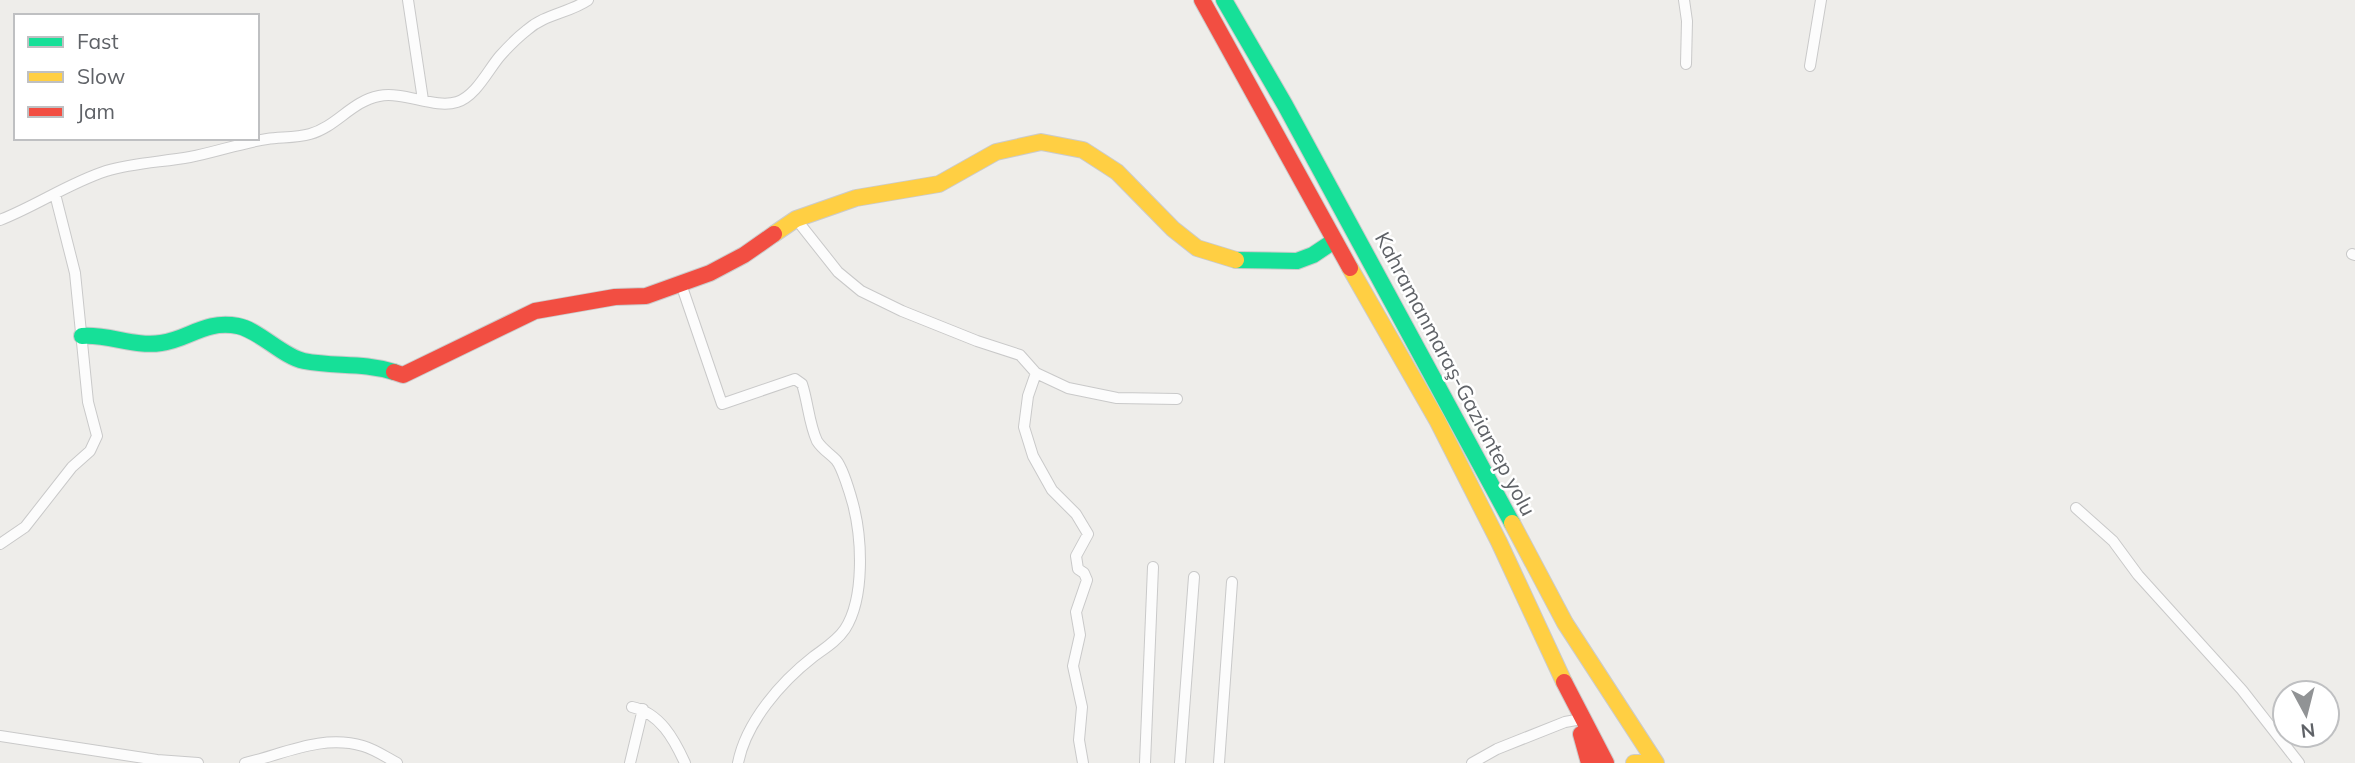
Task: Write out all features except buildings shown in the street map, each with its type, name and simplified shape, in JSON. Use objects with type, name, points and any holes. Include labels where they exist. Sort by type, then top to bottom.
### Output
[{"type":"main road","name":"Kahramanmaraş-Gaziantep yolu","points":[[1202,0],[1334,242],[1437,420],[1499,542],[1560,677],[1606,763]]},
{"type":"main road","name":"Kahramanmaraş-Gaziantep yolu","points":[[1224,0],[1365,251],[1565,623],[1655,763]]},
{"type":"main road","points":[[82,336],[93,335],[146,345],[165,343],[206,327],[240,326],[302,361],[374,366],[403,375],[534,311],[615,296],[646,296],[710,273],[744,255],[796,219],[856,198],[939,184],[996,152],[1041,142],[1083,150],[1118,172],[1173,229],[1197,248],[1220,257],[1238,261],[1297,261],[1334,242]]},
{"type":"main road","points":[[1560,677],[1589,763]]},
{"type":"main road","points":[[1634,763],[1655,763]]},
{"type":"street","points":[[408,0],[423,100]]},
{"type":"street","points":[[0,220],[108,170],[310,134],[331,124],[362,102],[378,96],[396,95],[446,103],[458,102],[466,98],[501,54],[528,29],[545,17],[588,0]]},
{"type":"street","points":[[1684,0],[1687,21],[1686,64]]},
{"type":"street","points":[[1810,66],[1821,0]]},
{"type":"street","points":[[0,544],[25,527],[72,467],[90,451],[97,436],[88,402],[75,273],[55,194]]},
{"type":"street","points":[[796,219],[838,272],[861,291],[952,331],[1020,355],[1036,373],[1068,388],[1117,398],[1177,399]]},
{"type":"street","points":[[681,284],[722,404],[795,379],[802,384],[816,438],[821,447],[838,462],[853,504],[859,544],[858,592],[845,628],[832,644],[814,656],[774,694],[760,711],[741,750],[738,763]]},
{"type":"street","points":[[1036,373],[1028,396],[1024,427],[1033,456],[1052,490],[1076,514],[1088,534],[1076,556],[1077,569],[1084,573],[1087,580],[1076,612],[1080,635],[1073,666],[1082,707],[1079,740],[1083,763]]},
{"type":"street","points":[[2076,508],[2113,541],[2138,575],[2242,690],[2299,763]]},
{"type":"street","points":[[1145,763],[1153,567]]},
{"type":"street","points":[[1180,763],[1194,577]]},
{"type":"street","points":[[1219,763],[1232,582]]},
{"type":"street","points":[[630,763],[637,708],[664,725],[685,763]]},
{"type":"street","points":[[1472,763],[1497,749],[1576,720]]},
{"type":"street","points":[[0,736],[157,760],[198,763]]},
{"type":"street","points":[[244,763],[316,742],[345,742],[365,746],[397,763]]},
{"type":"traffic: fast","points":[[1224,0],[1285,105],[1512,523]]},
{"type":"traffic: fast","points":[[1236,260],[1297,261],[1313,255],[1334,241]]},
{"type":"traffic: fast","points":[[82,336],[151,344],[171,341],[206,328],[238,326],[246,328],[296,359],[394,372]]},
{"type":"traffic: slow","points":[[774,234],[796,219],[856,198],[939,184],[996,152],[1041,142],[1083,150],[1117,172],[1173,229],[1197,248],[1236,260]]},
{"type":"traffic: slow","points":[[1350,268],[1437,420],[1499,542],[1564,682]]},
{"type":"traffic: slow","points":[[1512,523],[1565,623],[1656,763]]},
{"type":"traffic: slow","points":[[1634,763],[1655,763]]},
{"type":"traffic: jam","points":[[1202,0],[1350,268]]},
{"type":"traffic: jam","points":[[394,372],[403,375],[535,311],[615,297],[646,296],[710,273],[744,255],[774,234]]},
{"type":"traffic: jam","points":[[1564,682],[1606,763]]},
{"type":"traffic: jam","points":[[1581,734],[1589,763]]}]
